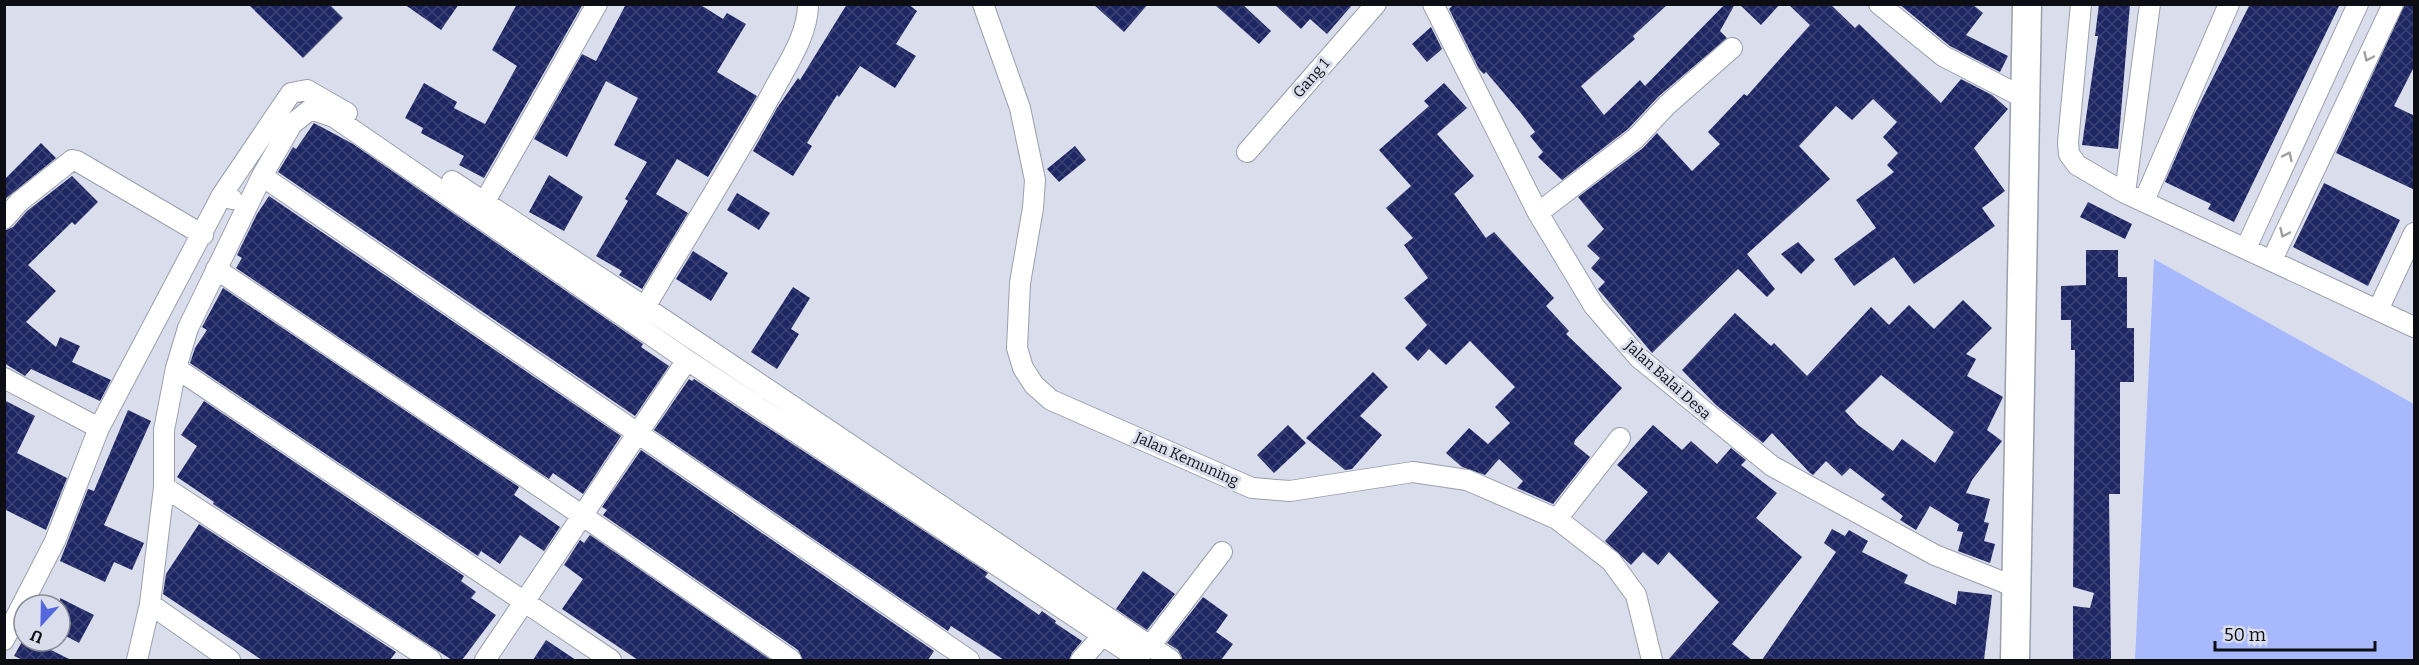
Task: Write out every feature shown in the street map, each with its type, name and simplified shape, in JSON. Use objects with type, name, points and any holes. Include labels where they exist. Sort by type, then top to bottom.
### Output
[{"type":"main road","points":[[2015,660],[2027,4]]},
{"type":"street","points":[[484,203],[597,4]]},
{"type":"street","points":[[645,307],[786,66],[804,30],[808,4]]},
{"type":"street","name":"Jalan Kemuning","points":[[983,4],[1020,108],[1035,180],[1034,208],[1020,283],[1017,348],[1023,368],[1034,385],[1051,400],[1252,488],[1270,492],[1290,491],[1413,472],[1439,474],[1467,480],[1557,519],[1611,561],[1636,595],[1652,660]]},
{"type":"street","name":"Gang 1","points":[[1247,152],[1376,4]]},
{"type":"street","name":"Jalan Balai Desa","points":[[1433,4],[1538,213],[1594,306],[1639,358],[1757,456],[1935,555],[2018,588]]},
{"type":"street","points":[[1879,4],[1942,56],[2026,99]]},
{"type":"street","points":[[2081,4],[2068,142],[2069,154],[2077,165],[2125,193],[2415,327]]},
{"type":"street","points":[[2125,193],[2150,4]]},
{"type":"street","points":[[2144,201],[2229,4]]},
{"type":"street","points":[[2246,248],[2358,4]]},
{"type":"street","points":[[2272,260],[2393,4]]},
{"type":"street","points":[[1538,213],[1636,138],[1667,105],[1732,48]]},
{"type":"street","points":[[4,640],[55,542],[99,428],[204,234],[222,195],[286,96],[302,90],[320,95],[645,307],[1145,653]]},
{"type":"street","points":[[137,660],[150,604],[164,487],[164,430],[176,368],[188,328],[244,208],[297,119],[311,109],[323,112],[472,211],[687,360],[1102,636],[1145,653],[1171,660]]},
{"type":"street","points":[[4,219],[20,202],[72,160],[78,160],[204,234]]},
{"type":"street","points":[[262,176],[969,660]]},
{"type":"street","points":[[222,195],[244,208]]},
{"type":"street","points":[[2378,310],[2415,233]]},
{"type":"street","points":[[216,268],[583,516],[791,660]]},
{"type":"street","points":[[485,660],[687,360]]},
{"type":"street","points":[[176,368],[611,660]]},
{"type":"street","points":[[4,378],[99,428]]},
{"type":"street","points":[[1557,519],[1620,438]]},
{"type":"street","points":[[164,487],[431,660]]},
{"type":"street","points":[[1145,653],[1222,552]]},
{"type":"street","points":[[150,604],[230,660]]},
{"type":"street","points":[[1081,660],[1102,636]]},
{"type":"shaded area","points":[[2154,259],[2414,404],[2414,660],[2135,660]]},
{"type":"building","points":[[248,4],[329,4],[343,18],[303,58]]},
{"type":"building","points":[[404,4],[459,4],[441,30]]},
{"type":"building","points":[[517,4],[583,4],[484,178],[459,165],[464,156],[421,133],[423,128],[405,118],[424,83],[457,102],[454,108],[485,124],[517,66],[492,50]]},
{"type":"building","points":[[626,4],[699,4],[723,19],[727,13],[746,24],[717,72],[757,96],[708,177],[677,159],[656,194],[688,213],[642,289],[619,275],[622,271],[596,256],[628,201],[625,199],[647,162],[614,145],[638,98],[606,81],[567,157],[534,139],[582,54],[596,61]]},
{"type":"building","points":[[847,4],[908,4],[917,11],[896,44],[916,56],[895,88],[860,66],[839,97],[837,95],[807,143],[812,146],[793,176],[753,151],[777,108],[798,78],[800,80]]},
{"type":"building","points":[[1093,4],[1148,4],[1124,32]]},
{"type":"building","points":[[1214,4],[1242,4],[1271,31],[1259,44]]},
{"type":"building","points":[[1274,4],[1353,4],[1327,34],[1310,19],[1301,29]]},
{"type":"building","points":[[1454,4],[1668,4],[1633,36],[1635,39],[1581,86],[1604,115],[1640,80],[1645,86],[1725,4],[1735,4],[1720,31],[1727,38],[1659,96],[1628,129],[1562,180],[1538,157],[1543,152],[1530,136],[1535,132],[1486,72],[1484,74],[1479,69],[1449,9]]},
{"type":"building","points":[[1739,4],[1780,4],[1761,25]]},
{"type":"building","points":[[1788,4],[1830,4],[1855,28],[1859,24],[1941,103],[1961,79],[1992,95],[2008,109],[1974,148],[2005,191],[1982,208],[1995,226],[1914,284],[1894,257],[1854,286],[1834,259],[1876,228],[1856,200],[1894,172],[1887,165],[1898,153],[1883,137],[1897,122],[1873,99],[1852,120],[1836,106],[1799,146],[1830,179],[1747,254],[1775,289],[1767,297],[1738,269],[1652,353],[1598,289],[1605,282],[1591,268],[1600,258],[1587,246],[1604,229],[1578,197],[1643,148],[1657,133],[1692,171],[1720,144],[1708,132],[1744,94],[1747,96],[1810,25]]},
{"type":"building","points":[[1899,4],[1972,4],[1983,13],[1966,35],[2008,56],[2000,72],[1950,46]]},
{"type":"building","points":[[2099,4],[2130,4],[2118,149],[2082,145],[2098,36],[2095,36]]},
{"type":"building","points":[[2250,4],[2340,4],[2234,222],[2208,209],[2211,204],[2165,182],[2195,113]]},
{"type":"building","points":[[2405,4],[2415,4],[2415,65],[2394,106],[2415,116],[2415,190],[2336,153]]},
{"type":"building","points":[[1431,27],[1442,49],[1427,62],[1412,44]]},
{"type":"building","points":[[1444,83],[1467,108],[1437,134],[1474,176],[1454,194],[1486,238],[1494,232],[1554,298],[1546,306],[1569,331],[1566,334],[1622,388],[1575,440],[1574,444],[1590,457],[1553,504],[1517,488],[1523,481],[1499,459],[1485,475],[1462,467],[1446,453],[1469,428],[1488,444],[1510,423],[1495,407],[1515,387],[1470,341],[1446,365],[1429,349],[1418,361],[1405,348],[1427,325],[1404,298],[1428,278],[1404,245],[1413,238],[1386,208],[1411,186],[1379,150],[1429,106],[1424,101]]},
{"type":"building","points":[[314,123],[353,144],[643,344],[641,347],[669,366],[635,416],[278,172],[293,147],[296,149]]},
{"type":"building","points":[[41,143],[56,158],[4,200],[4,180]]},
{"type":"building","points":[[1075,146],[1086,160],[1059,182],[1047,169]]},
{"type":"building","points":[[549,175],[583,197],[564,231],[529,212]]},
{"type":"building","points":[[72,176],[98,202],[75,225],[72,222],[28,265],[56,291],[26,322],[56,347],[60,337],[80,346],[72,362],[111,380],[100,401],[31,369],[25,376],[4,363],[4,231],[13,227],[27,211]]},
{"type":"building","points":[[2324,183],[2400,220],[2368,286],[2293,247]]},
{"type":"building","points":[[737,193],[770,213],[759,230],[727,210]]},
{"type":"building","points":[[269,196],[621,436],[583,494],[553,473],[549,479],[236,268],[242,258],[237,255],[257,214]]},
{"type":"building","points":[[2088,202],[2132,224],[2125,239],[2080,217]]},
{"type":"building","points":[[1798,242],[1815,260],[1801,274],[1781,254]]},
{"type":"building","points":[[2086,250],[2118,250],[2118,277],[2127,277],[2127,328],[2134,328],[2134,382],[2120,382],[2120,494],[2109,494],[2111,660],[2073,660],[2073,606],[2090,608],[2094,593],[2073,587],[2075,350],[2071,350],[2071,320],[2061,320],[2061,286],[2086,285]]},
{"type":"building","points":[[693,251],[728,273],[711,301],[676,279]]},
{"type":"building","points":[[793,287],[810,298],[791,329],[799,334],[777,369],[751,352]]},
{"type":"building","points":[[223,288],[519,487],[514,495],[560,527],[544,551],[520,535],[500,564],[481,551],[478,556],[190,363],[195,348],[207,330],[202,327]]},
{"type":"building","points":[[1963,300],[1992,328],[1966,354],[1976,359],[1967,376],[2003,397],[1987,430],[2002,441],[1972,480],[1966,493],[1990,499],[1984,522],[1989,523],[1984,541],[1995,544],[1990,563],[1958,551],[1963,532],[1957,531],[1959,524],[1930,506],[1916,530],[1900,520],[1903,516],[1881,499],[1885,495],[1850,468],[1842,476],[1826,461],[1813,475],[1772,433],[1763,443],[1716,405],[1682,370],[1735,313],[1771,346],[1774,343],[1807,376],[1871,307],[1889,325],[1909,305],[1934,329]],"holes":[[[1881,375],[1954,432],[1935,463],[1902,439],[1893,451],[1858,425],[1845,411]]]},
{"type":"building","points":[[1373,372],[1388,387],[1360,416],[1382,435],[1352,469],[1345,470],[1306,438]]},
{"type":"building","points":[[689,379],[692,381],[694,379],[988,573],[985,577],[1039,615],[1042,611],[1056,621],[1055,623],[1082,641],[1069,660],[1004,660],[951,626],[948,631],[654,430]]},
{"type":"building","points":[[4,400],[35,416],[17,453],[67,478],[46,530],[4,509]]},
{"type":"building","points":[[204,401],[464,576],[461,581],[476,592],[471,598],[496,615],[462,660],[452,660],[213,504],[214,502],[177,477],[197,446],[181,435]]},
{"type":"building","points":[[128,410],[151,421],[104,525],[144,543],[132,570],[114,562],[105,582],[60,561],[88,489],[94,491]]},
{"type":"building","points":[[1288,425],[1306,443],[1274,473],[1257,455]]},
{"type":"building","points":[[1653,425],[1682,450],[1691,441],[1717,464],[1731,448],[1746,460],[1741,465],[1777,493],[1756,518],[1802,557],[1732,644],[1752,660],[1668,660],[1719,602],[1669,552],[1658,565],[1643,552],[1631,565],[1605,541],[1648,492],[1617,465]]},
{"type":"building","points":[[641,450],[934,651],[928,660],[803,660],[798,650],[603,515],[607,510],[602,507]]},
{"type":"building","points":[[199,524],[396,652],[390,660],[262,660],[163,594],[166,574]]},
{"type":"building","points":[[1832,529],[1845,536],[1849,530],[1868,541],[1862,552],[1908,575],[1904,583],[1956,605],[1958,591],[1992,595],[1984,660],[1762,660],[1836,552],[1824,543]]},
{"type":"building","points":[[590,535],[771,660],[638,660],[562,609],[583,579],[564,565],[580,540],[584,543]]},
{"type":"building","points":[[1143,571],[1175,594],[1147,630],[1116,609]]},
{"type":"building","points":[[1203,597],[1228,615],[1216,632],[1233,644],[1221,660],[1183,660],[1178,650],[1167,643]]},
{"type":"building","points":[[72,604],[94,615],[79,643],[72,639]]},
{"type":"building","points":[[546,640],[576,660],[533,660]]},
{"type":"building","points":[[16,653],[57,653],[71,660],[23,660],[14,656]]}]
